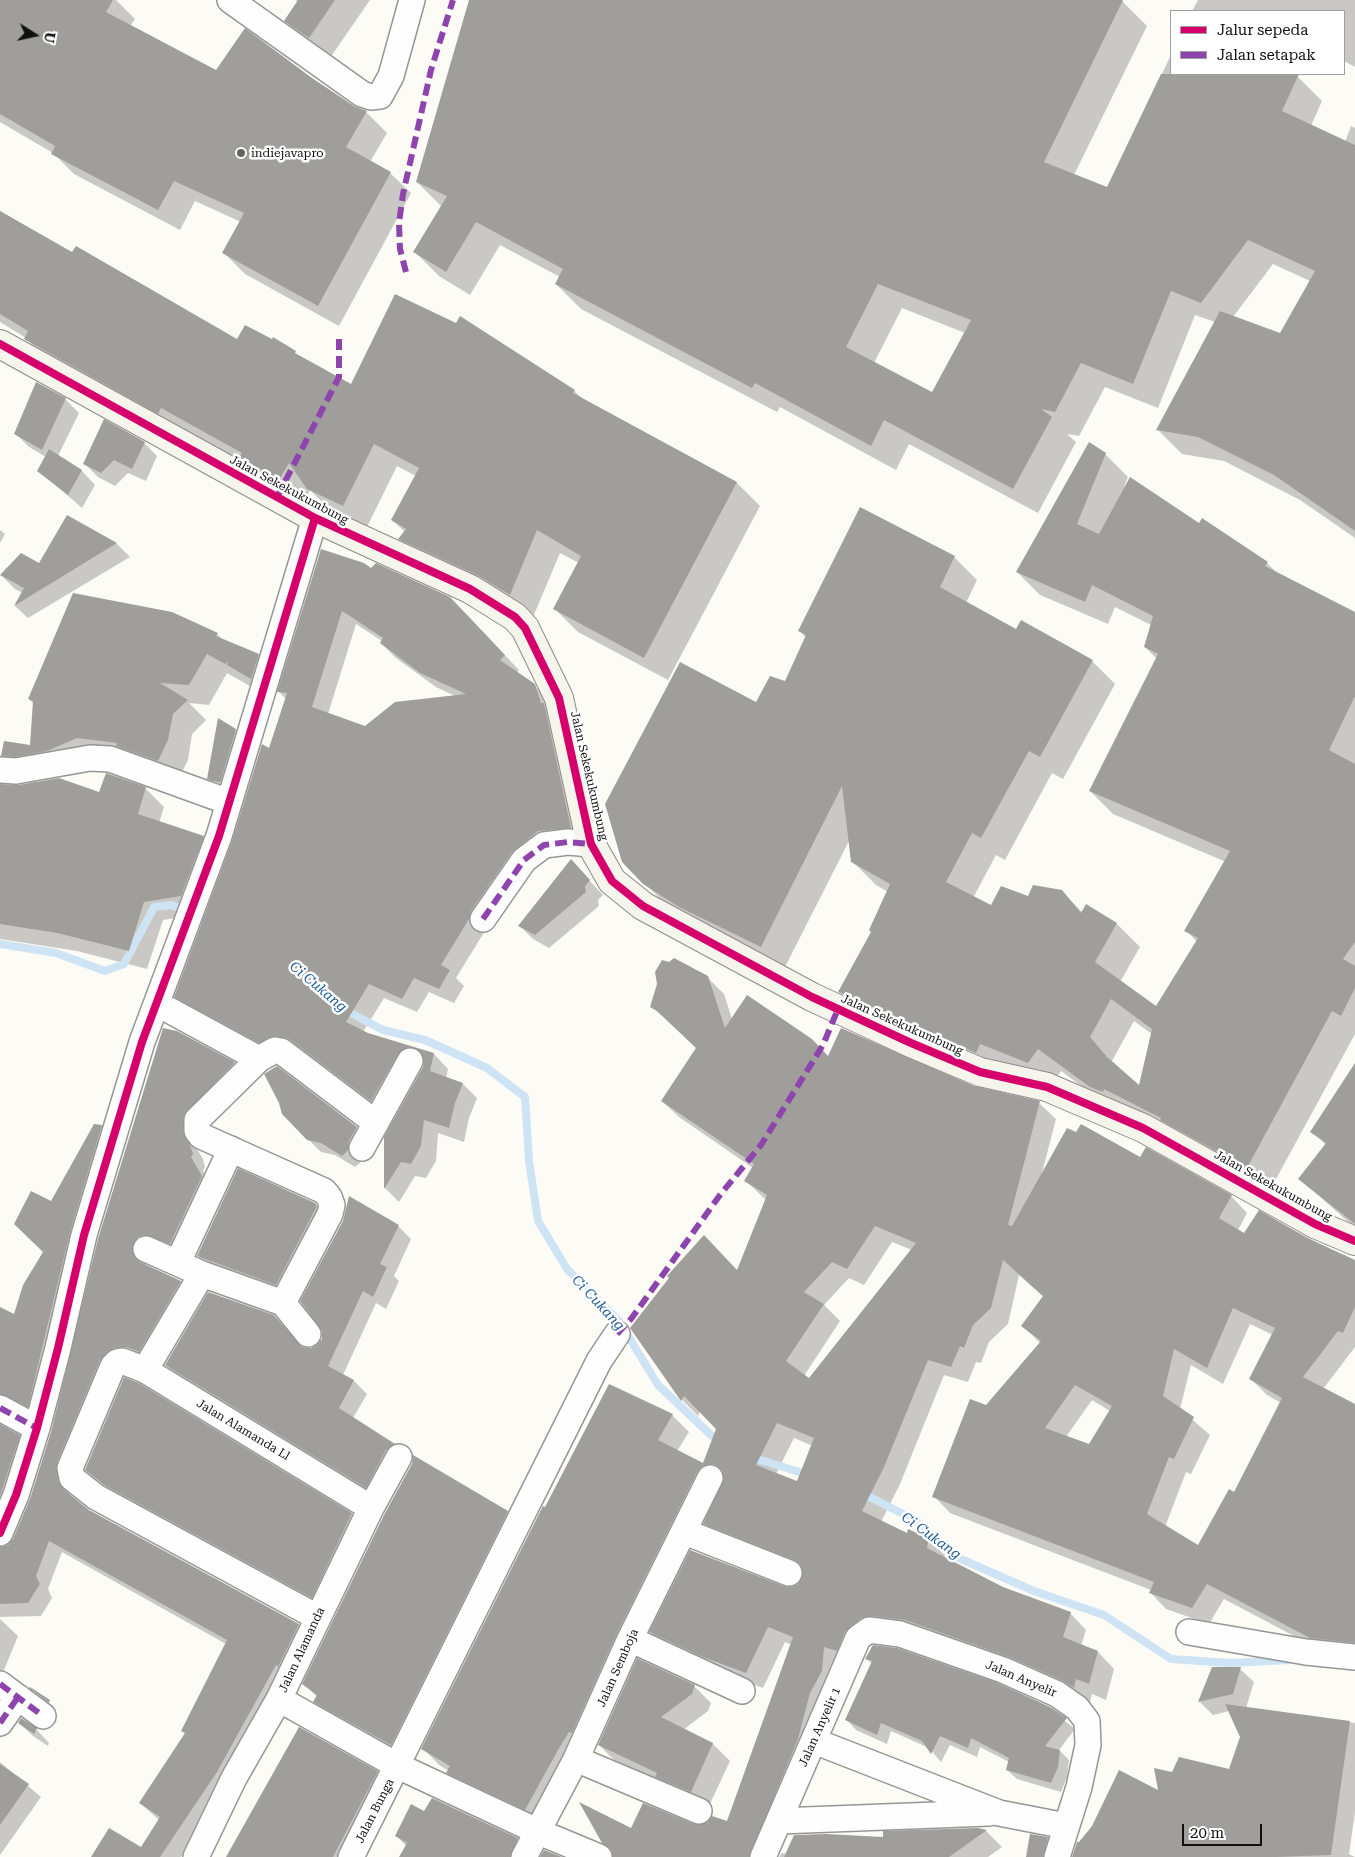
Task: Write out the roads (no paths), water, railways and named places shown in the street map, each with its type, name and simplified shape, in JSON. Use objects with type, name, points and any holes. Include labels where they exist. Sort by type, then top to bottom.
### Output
[{"type":"street","points":[[230,0],[362,94],[371,97],[380,96],[391,76],[412,0]]},
{"type":"street","name":"Jalan Sekekukumbung","points":[[0,344],[315,518],[470,589],[515,617],[524,628],[559,698],[591,844],[612,881],[643,906],[812,997],[950,1060],[980,1072],[1048,1087],[1143,1128],[1315,1224],[1355,1241]]},
{"type":"street","points":[[0,1533],[16,1495],[37,1428],[84,1235],[142,1042],[219,836],[315,518]]},
{"type":"street","points":[[0,770],[16,771],[90,758],[110,759],[229,802]]},
{"type":"street","points":[[483,918],[524,860],[544,845],[568,842],[591,844]]},
{"type":"street","points":[[169,1010],[259,1059]]},
{"type":"street","points":[[283,1303],[330,1214],[332,1205],[329,1197],[324,1191],[200,1136],[197,1131],[197,1120],[259,1059],[270,1051],[281,1051],[376,1123]]},
{"type":"street","points":[[362,1148],[410,1060]]},
{"type":"street","points":[[178,1262],[231,1150]]},
{"type":"street","points":[[146,1249],[202,1274],[283,1303],[308,1334]]},
{"type":"street","points":[[145,1370],[202,1274]]},
{"type":"street","name":"Jalan Bunga","points":[[351,1857],[599,1361],[617,1334]]},
{"type":"street","name":"Jalan Alamanda Ll","points":[[317,1617],[96,1496],[72,1478],[70,1468],[113,1366],[117,1362],[122,1361],[145,1370],[371,1508]]},
{"type":"street","points":[[0,1408],[37,1428]]},
{"type":"street","name":"Jalan Alamanda","points":[[177,1857],[199,1849],[234,1778],[279,1699],[371,1508],[399,1457]]},
{"type":"street","name":"Jalan Semboja","points":[[524,1857],[539,1832],[576,1759],[630,1639],[685,1532],[710,1478]]},
{"type":"street","points":[[685,1532],[789,1573]]},
{"type":"street","name":"Jalan Anyelir 1","points":[[763,1857],[861,1634],[868,1630],[900,1634]]},
{"type":"street","points":[[1189,1632],[1306,1652],[1355,1657]]},
{"type":"street","name":"Jalan Anyelir","points":[[900,1634],[1003,1670],[1058,1694],[1077,1708],[1087,1721],[1089,1736],[1079,1787],[1057,1857]]},
{"type":"street","points":[[630,1639],[742,1691]]},
{"type":"street","points":[[0,1723],[9,1690],[43,1716]]},
{"type":"street","points":[[279,1699],[398,1766],[539,1832],[598,1857]]},
{"type":"street","points":[[814,1741],[1000,1813],[1066,1826]]},
{"type":"street","points":[[576,1759],[699,1811]]},
{"type":"street","points":[[779,1821],[1000,1813]]},
{"type":"waterway","name":"Ci Cukang","points":[[0,944],[56,953],[105,971],[124,964],[154,907],[172,905],[212,921]]},
{"type":"waterway","name":"Ci Cukang","points":[[343,1009],[383,1030],[425,1040],[487,1068],[525,1097],[529,1161],[538,1221],[567,1269],[619,1321],[658,1385],[712,1436],[721,1441]]},
{"type":"waterway","name":"Ci Cukang","points":[[751,1457],[809,1475]]},
{"type":"waterway","name":"Ci Cukang","points":[[860,1492],[915,1520],[954,1556],[1034,1591],[1104,1615],[1171,1659],[1230,1663],[1288,1660]]},
{"type":"place","name":"indiejavapro","points":[[241,153]]}]
